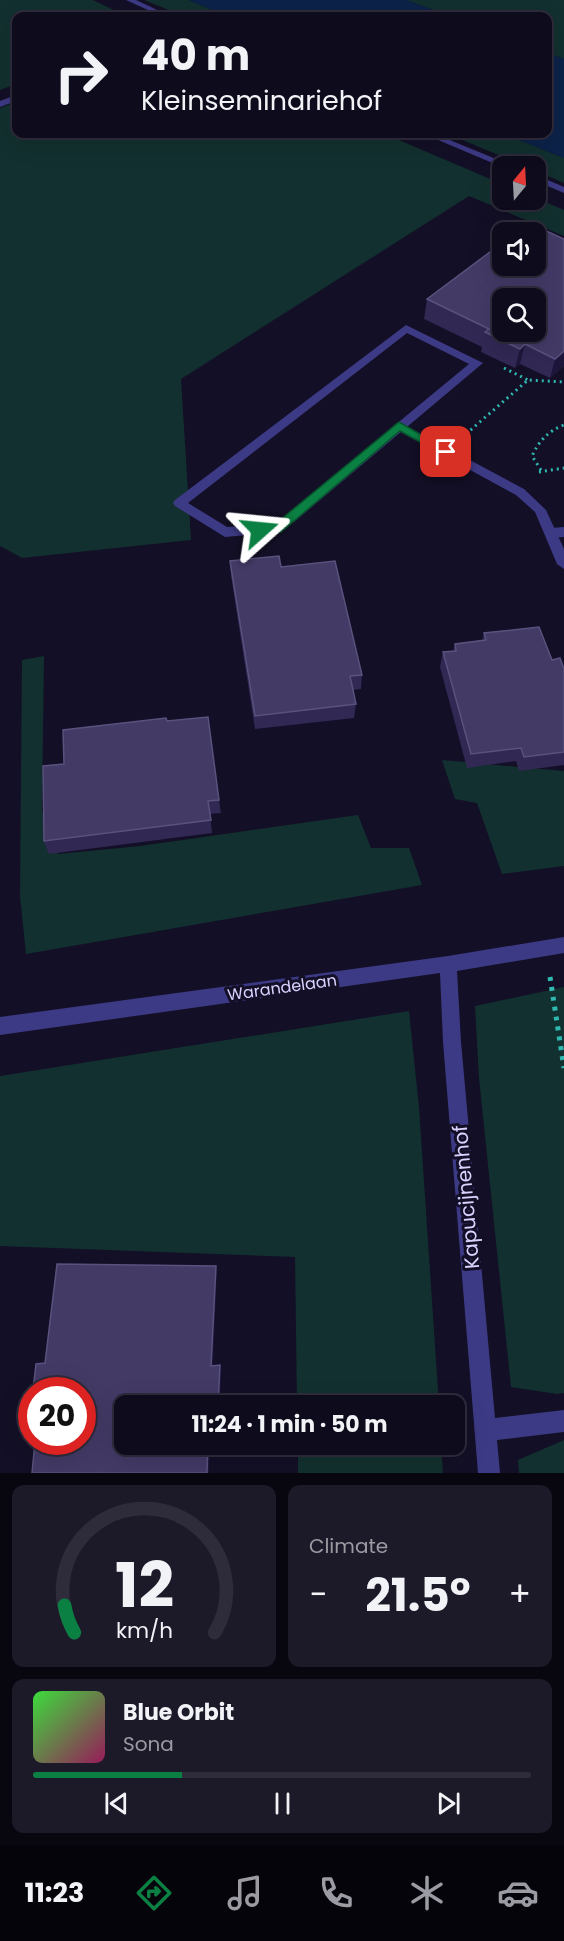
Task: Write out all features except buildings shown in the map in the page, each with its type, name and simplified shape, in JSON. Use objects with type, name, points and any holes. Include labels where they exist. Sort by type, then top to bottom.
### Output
[{"type":"street","points":[[130,0],[157,12]]},
{"type":"street","points":[[439,138],[492,160]]},
{"type":"street","points":[[546,182],[564,190]]},
{"type":"street","points":[[406,328],[477,363],[399,426],[277,529],[225,532],[179,503],[406,328]]},
{"type":"street","points":[[399,426],[520,492],[540,510],[557,533],[564,564]]},
{"type":"street","name":"Warandelaan","points":[[0,1026],[448,964],[564,945]]},
{"type":"street","name":"Kapucijnenhof","points":[[448,964],[452,1042],[489,1473]]},
{"type":"street","points":[[486,1430],[564,1421]]},
{"type":"path","points":[[559,380],[564,375]]},
{"type":"path","points":[[446,452],[528,380],[564,382]]},
{"type":"path","points":[[564,425],[553,429],[539,441],[532,456],[541,470],[564,468]]},
{"type":"path","points":[[545,948],[564,1068]]},
{"type":"green space","points":[[0,0],[93,0],[118,12],[12,12],[12,86],[0,90]]},
{"type":"green space","points":[[144,0],[189,0],[218,12],[173,12]]},
{"type":"green space","points":[[406,0],[564,0],[564,59],[552,54],[552,12],[439,12]]},
{"type":"green space","points":[[12,104],[12,138],[394,138],[492,180],[492,206],[469,196],[181,379],[191,540],[22,558],[0,546],[0,108]]},
{"type":"green space","points":[[458,138],[515,138],[564,158],[564,183],[546,175],[546,156],[501,156]]},
{"type":"green space","points":[[546,202],[564,210],[564,236],[546,228],[546,222],[531,222],[502,210],[546,210]]},
{"type":"green space","points":[[44,656],[42,811],[58,854],[140,846],[358,815],[371,848],[409,848],[422,885],[26,954],[20,896],[22,660]]},
{"type":"green space","points":[[442,760],[564,771],[564,866],[502,874],[477,803],[455,799]]},
{"type":"green space","points":[[564,987],[564,1393],[557,1394],[511,1387],[479,1078],[475,1006]]},
{"type":"green space","points":[[409,1011],[419,1107],[438,1395],[297,1395],[295,1257],[0,1246],[0,1076]]},
{"type":"green space","points":[[564,1440],[564,1473],[519,1473],[518,1460]]},
{"type":"green space","points":[[298,1455],[442,1455],[443,1473],[298,1473]]},
{"type":"water","points":[[189,0],[406,0],[439,12],[218,12]]},
{"type":"water","points":[[552,54],[564,59],[564,158],[515,138],[552,138]]},
{"type":"route","points":[[260,530],[277,529],[399,426],[446,452]]}]
